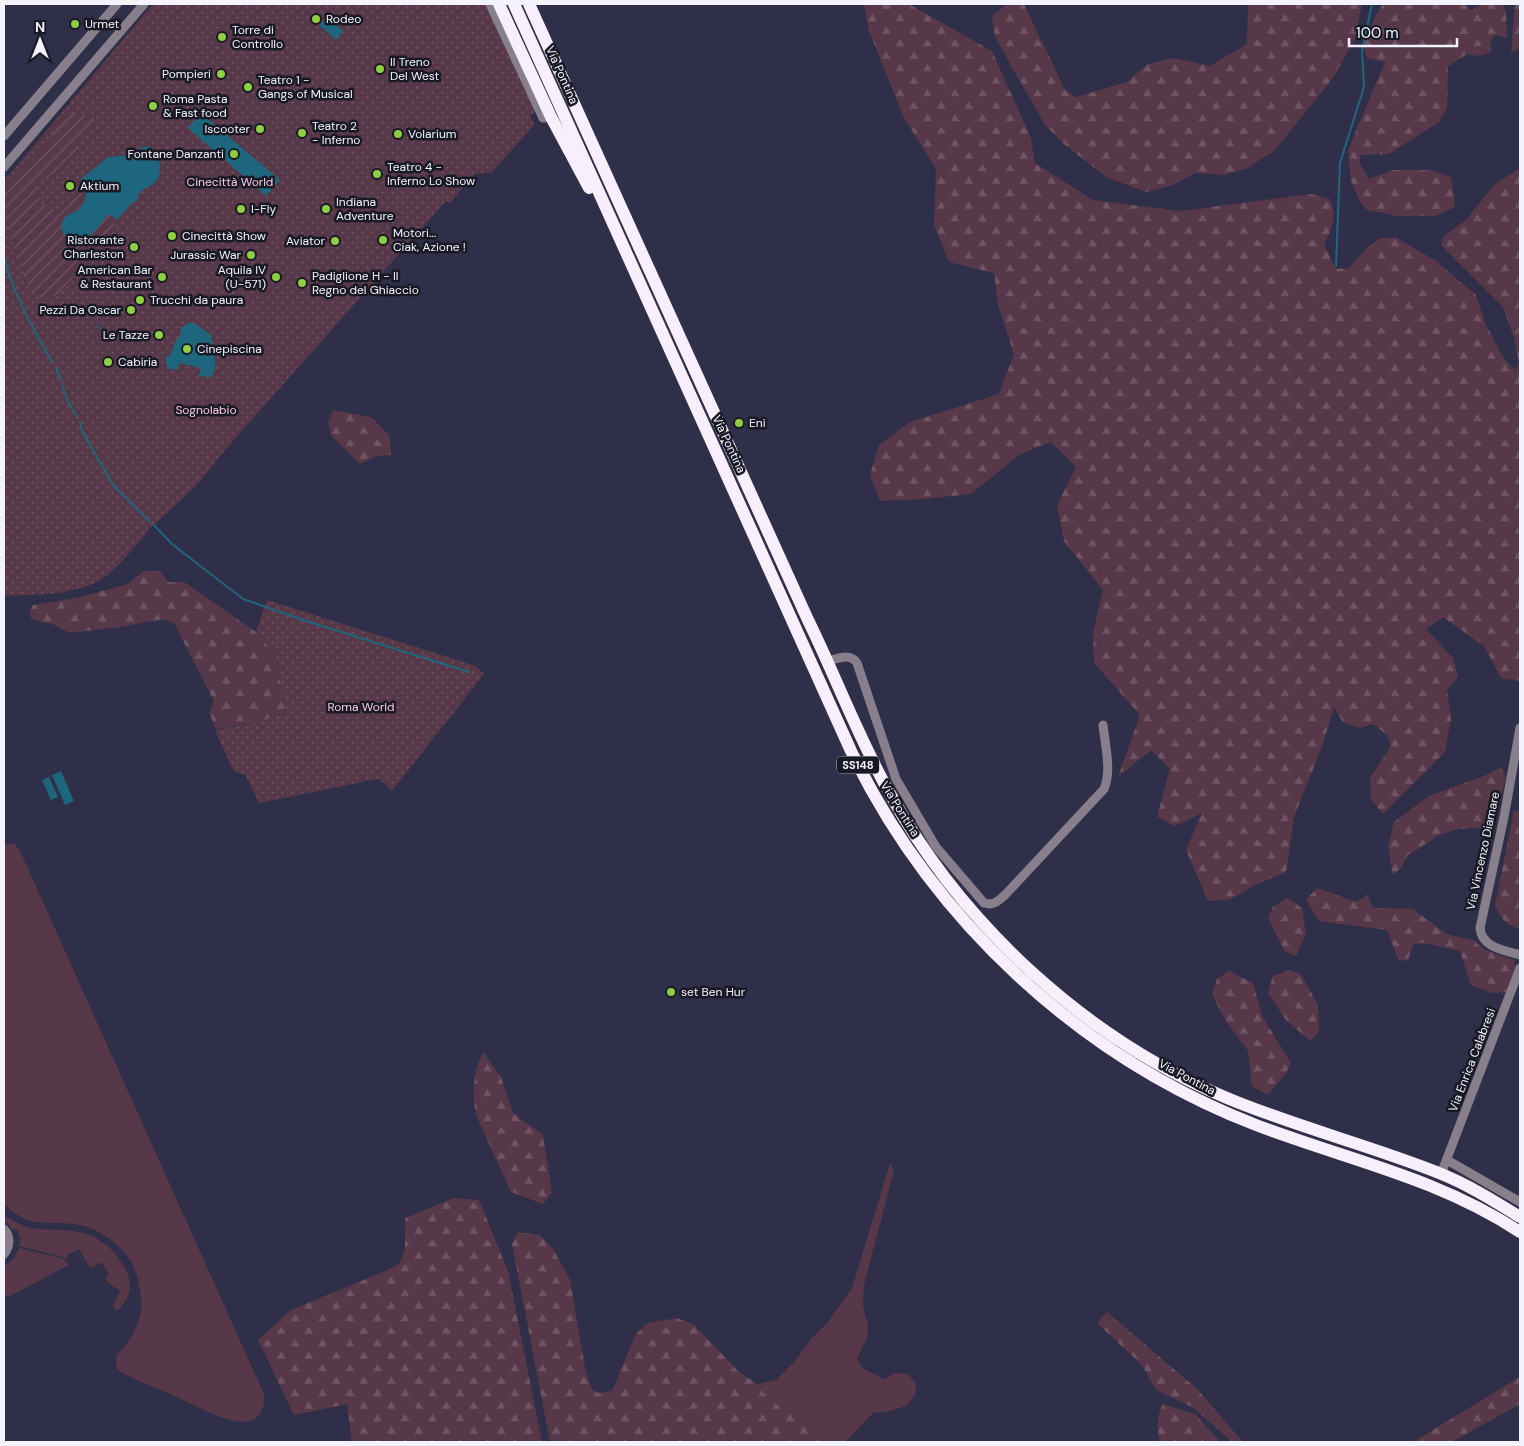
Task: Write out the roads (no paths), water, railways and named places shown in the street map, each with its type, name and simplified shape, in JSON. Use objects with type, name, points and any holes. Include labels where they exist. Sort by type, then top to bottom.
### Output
[{"type":"highway","points":[[499,4],[551,117],[588,185],[640,297],[654,312]]},
{"type":"highway","name":"Via Pontina","points":[[514,4],[863,774],[912,855],[945,898],[987,945],[1034,990],[1080,1027],[1126,1059],[1174,1088],[1255,1125],[1392,1170],[1440,1189],[1477,1207],[1520,1232]]},
{"type":"highway","name":"Via Pontina","points":[[529,4],[828,661],[869,756],[912,831],[945,878],[970,908],[1030,971],[1064,1000],[1141,1053],[1207,1089],[1280,1119],[1441,1174],[1520,1217]]},
{"type":"street","points":[[4,136],[117,4]]},
{"type":"street","points":[[4,167],[144,4]]},
{"type":"street","points":[[490,4],[543,118],[551,117]]},
{"type":"street","points":[[828,661],[849,657],[853,658],[857,664],[896,779],[936,846],[984,903],[988,904],[996,903],[1104,789],[1107,782],[1107,771],[1103,725]]},
{"type":"street","name":"Via Vincenzo Diamare","points":[[1520,728],[1504,817],[1480,928],[1482,936],[1487,943],[1520,955]]},
{"type":"street","name":"Via Enrica Calabresi","points":[[1441,1174],[1520,968]]},
{"type":"street","points":[[1447,1160],[1520,1202]]},
{"type":"street","points":[[4,1228],[9,1244],[4,1254]]},
{"type":"water","points":[[327,17],[343,31],[336,40],[319,25]]},
{"type":"water","name":"Fontane Danzanti","points":[[201,113],[280,180],[266,196],[188,128]]},
{"type":"water","points":[[145,146],[151,148],[159,158],[160,171],[156,182],[141,191],[137,201],[132,203],[117,220],[109,214],[88,237],[76,243],[70,241],[63,233],[62,224],[65,217],[77,211],[83,203],[87,188],[81,179],[108,157],[130,155]]},
{"type":"water","name":"Cinepiscina","points":[[188,323],[194,323],[211,335],[213,347],[209,343],[201,347],[199,351],[200,355],[210,355],[211,350],[213,350],[215,367],[211,377],[199,376],[201,368],[179,363],[177,370],[170,369],[166,365],[166,358],[171,353],[181,328]]},
{"type":"water","points":[[61,771],[74,801],[65,805],[52,775]]},
{"type":"water","points":[[49,777],[58,797],[51,800],[42,780]]},
{"type":"waterway","points":[[1336,266],[1340,163],[1364,87],[1362,51],[1372,4]]},
{"type":"waterway","points":[[4,257],[18,298],[52,362]]},
{"type":"waterway","points":[[56,368],[61,380]]},
{"type":"waterway","points":[[62,385],[69,404],[77,416]]},
{"type":"waterway","points":[[80,422],[82,431],[113,485],[149,521]]},
{"type":"waterway","points":[[154,525],[172,544],[243,599],[303,620],[469,672]]},
{"type":"place","name":"Rodeo","points":[[316,19]]},
{"type":"place","name":"Urmet","points":[[75,24]]},
{"type":"place","name":"Torre di Controllo","points":[[222,37]]},
{"type":"place","name":"Il Treno Del West","points":[[380,69]]},
{"type":"place","name":"Pompieri","points":[[221,74]]},
{"type":"place","name":"Teatro 1 - Gangs of Musical","points":[[248,87]]},
{"type":"place","name":"Roma Pasta & Fast food","points":[[153,106]]},
{"type":"place","name":"Iscooter","points":[[260,129]]},
{"type":"place","name":"Teatro 2 - Inferno","points":[[302,133]]},
{"type":"place","name":"Volarium","points":[[398,134]]},
{"type":"place","name":"Fontane Danzanti","points":[[234,154]]},
{"type":"place","name":"Teatro 4 - Inferno Lo Show","points":[[377,174]]},
{"type":"place","name":"Aktium","points":[[70,186]]},
{"type":"place","name":"I-Fly","points":[[241,209]]},
{"type":"place","name":"Indiana Adventure","points":[[326,209]]},
{"type":"place","name":"Cinecittà Show","points":[[172,236]]},
{"type":"place","name":"Motori... Ciak, Azione !","points":[[383,240]]},
{"type":"place","name":"Aviator","points":[[335,241]]},
{"type":"place","name":"Ristorante Charleston","points":[[134,247]]},
{"type":"place","name":"Jurassic War","points":[[251,255]]},
{"type":"place","name":"American Bar & Restaurant","points":[[162,277]]},
{"type":"place","name":"Aquila IV (U-571)","points":[[276,277]]},
{"type":"place","name":"Padiglione H - Il Regno del Ghiaccio","points":[[302,283]]},
{"type":"place","name":"Trucchi da paura","points":[[140,300]]},
{"type":"place","name":"Pezzi Da Oscar","points":[[131,310]]},
{"type":"place","name":"Le Tazze","points":[[159,335]]},
{"type":"place","name":"Cinepiscina","points":[[187,349]]},
{"type":"place","name":"Cabiria","points":[[108,362]]},
{"type":"place","name":"Eni","points":[[739,423]]},
{"type":"place","name":"set Ben Hur","points":[[671,992]]},
{"type":"park label","name":"Cinecittà World","points":[[230,182]]},
{"type":"park label","name":"Sognolabio","points":[[206,410]]},
{"type":"park label","name":"Roma World","points":[[361,707]]}]
